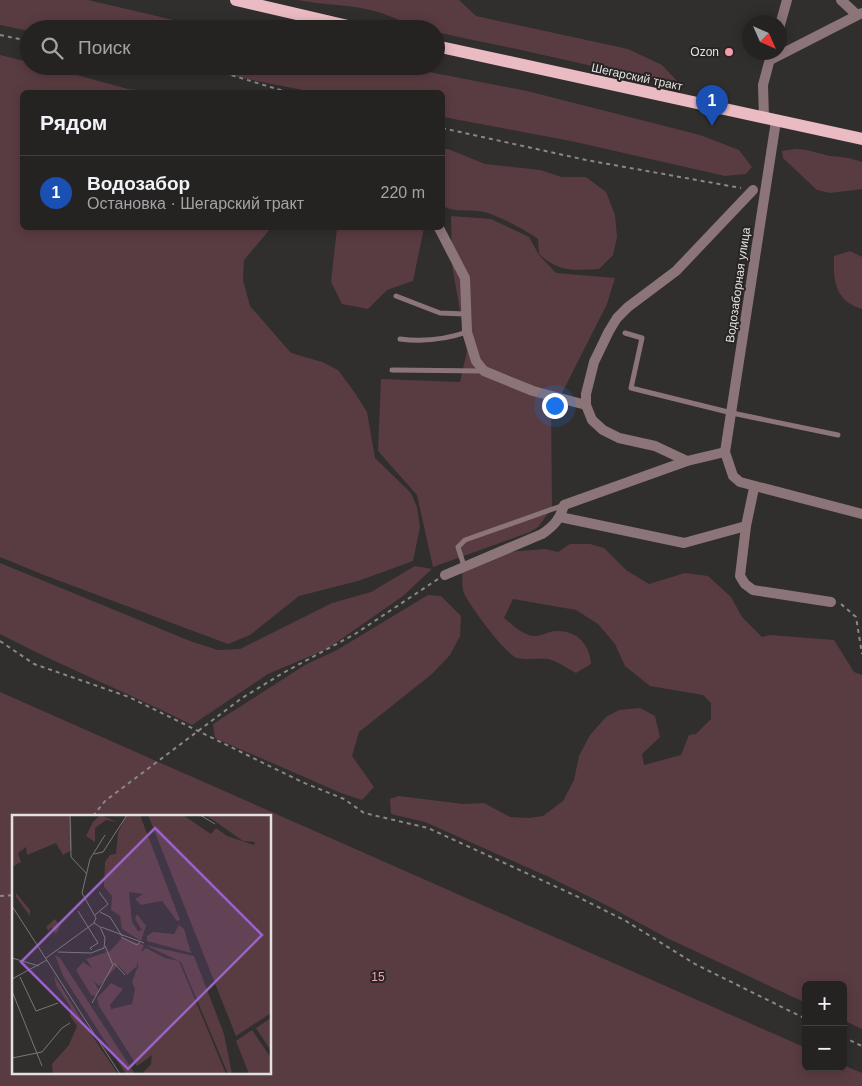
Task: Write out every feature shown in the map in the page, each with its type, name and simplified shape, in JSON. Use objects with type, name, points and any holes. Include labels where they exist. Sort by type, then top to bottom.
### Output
[{"type":"main road","points":[[236,0],[322,20]]},
{"type":"main road","name":"Шегарский тракт","points":[[445,48],[862,139]]},
{"type":"street","points":[[783,15],[787,0]]},
{"type":"street","points":[[787,48],[860,14],[841,0]]},
{"type":"street","name":"Водозаборная улица","points":[[725,452],[732,413],[770,119],[763,85],[770,60]]},
{"type":"street","points":[[687,461],[655,446],[619,438],[603,430],[592,420],[586,404],[587,383],[594,362],[617,318],[628,307],[676,272],[753,190]]},
{"type":"street","points":[[440,230],[465,278],[467,332],[476,361],[484,371],[533,391],[586,404]]},
{"type":"street","points":[[445,575],[542,534],[560,518],[564,505],[687,461],[725,452],[733,476],[740,482],[754,488],[862,514]]},
{"type":"street","points":[[754,488],[746,526],[740,576],[745,584],[753,590],[831,602]]},
{"type":"street","points":[[560,518],[684,543],[746,526]]},
{"type":"lane","points":[[396,296],[440,313],[466,314]]},
{"type":"lane","points":[[400,339],[422,342],[448,338],[467,332]]},
{"type":"lane","points":[[625,333],[642,338],[631,388],[732,413],[838,435]]},
{"type":"lane","points":[[392,370],[484,371]]},
{"type":"lane","points":[[464,566],[458,551],[459,544],[465,540],[564,505]]},
{"type":"path","points":[[0,35],[20,39]]},
{"type":"path","points":[[231,75],[280,90]]},
{"type":"path","points":[[445,129],[586,160],[753,190]]},
{"type":"path","points":[[94,815],[105,801],[242,698],[282,673],[356,634],[445,575]]},
{"type":"path","points":[[831,602],[848,608],[856,617],[862,654]]},
{"type":"path","points":[[0,641],[34,664],[129,697],[302,782],[344,799],[364,813],[428,828],[574,895],[626,921],[695,964],[802,1017]]},
{"type":"path","points":[[847,1039],[862,1046]]},
{"type":"green space","points":[[0,0],[88,0],[174,20],[20,20],[20,29],[0,25]]},
{"type":"green space","points":[[297,0],[459,0],[476,16],[628,49],[662,65],[679,83],[623,73],[445,34],[445,20],[400,20],[370,10]]},
{"type":"green space","points":[[0,55],[20,60],[20,75],[77,75],[128,89],[139,90],[20,90],[20,230],[269,230],[244,260],[243,280],[250,306],[291,353],[322,362],[338,370],[367,412],[375,458],[411,493],[417,507],[420,527],[413,561],[358,581],[299,596],[250,635],[228,644],[0,557]]},
{"type":"green space","points":[[227,75],[444,75],[527,91],[700,135],[739,150],[752,167],[746,174],[725,176],[571,141],[445,117],[445,90],[303,90]]},
{"type":"green space","points":[[445,149],[485,164],[540,170],[562,177],[586,177],[606,192],[615,215],[617,237],[613,255],[599,269],[567,269],[554,264],[539,254],[538,239],[521,228],[485,212],[445,207]]},
{"type":"green space","points":[[795,149],[862,162],[862,189],[830,193],[817,190],[783,158],[782,151]]},
{"type":"green space","points":[[451,216],[491,219],[529,237],[539,255],[556,273],[615,278],[607,304],[560,397],[551,405],[552,508],[538,527],[530,532],[433,567],[417,495],[378,451],[381,379],[460,382],[467,351],[452,265]]},
{"type":"green space","points":[[337,230],[424,230],[413,281],[387,290],[368,309],[342,304],[331,282]]},
{"type":"green space","points":[[850,251],[862,257],[862,309],[846,301],[837,289],[835,282],[834,256]]},
{"type":"green space","points":[[570,544],[590,544],[604,548],[626,570],[649,584],[685,573],[708,576],[731,597],[742,617],[762,637],[770,635],[834,640],[854,672],[862,675],[862,1029],[847,1022],[847,981],[802,981],[802,1001],[667,938],[549,877],[425,822],[391,814],[390,799],[399,796],[463,804],[484,803],[510,817],[529,818],[543,816],[563,801],[574,780],[579,756],[590,735],[606,717],[619,710],[640,708],[655,716],[660,737],[642,754],[644,765],[681,755],[689,735],[696,734],[711,719],[711,703],[703,695],[650,686],[625,666],[615,644],[598,624],[576,610],[513,599],[504,618],[517,629],[533,636],[563,631],[576,636],[585,645],[591,664],[576,673],[548,659],[517,658],[505,648],[488,629],[464,593],[462,570],[497,553],[545,549],[558,552]]},
{"type":"green space","points":[[0,563],[190,641],[218,650],[240,649],[332,603],[371,592],[415,566],[432,569],[403,596],[327,649],[268,674],[192,725],[0,634]]},
{"type":"green space","points":[[428,595],[441,596],[461,616],[460,636],[450,655],[432,674],[359,732],[352,756],[374,787],[362,800],[341,793],[215,738],[213,724],[305,665],[337,650]]},
{"type":"green space","name":"15","points":[[0,692],[802,1046],[802,1071],[847,1071],[847,1067],[862,1073],[862,1086],[0,1086]]},
{"type":"place","name":"Ozon","points":[[729,52]]},
{"type":"place","name":"Водозабор","points":[[712,126]]}]
